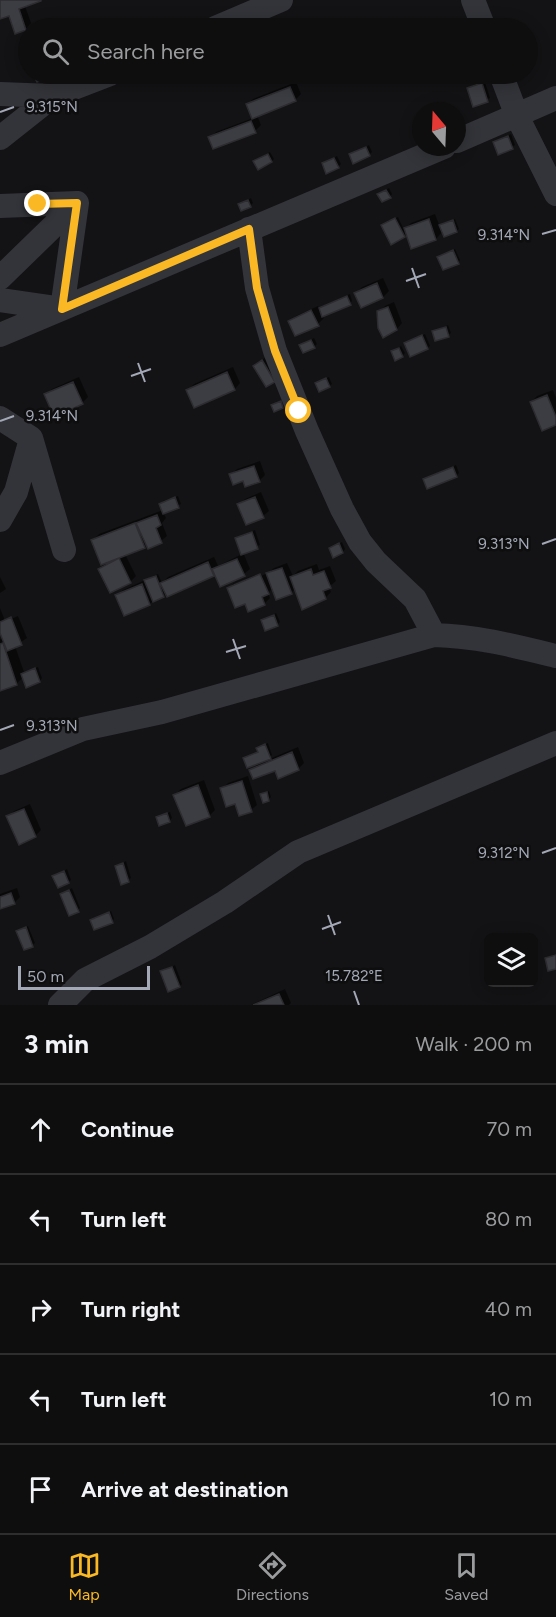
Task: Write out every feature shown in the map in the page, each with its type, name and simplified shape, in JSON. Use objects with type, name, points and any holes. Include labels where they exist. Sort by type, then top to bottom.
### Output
[{"type":"street","points":[[239,18],[281,0]]},
{"type":"street","points":[[473,0],[480,18]]},
{"type":"street","points":[[0,138],[52,96],[84,84]]},
{"type":"street","points":[[505,84],[517,116],[556,194]]},
{"type":"street","points":[[0,94],[52,96]]},
{"type":"street","points":[[466,137],[556,98]]},
{"type":"street","points":[[0,335],[423,156]]},
{"type":"street","points":[[62,309],[77,203]]},
{"type":"street","points":[[0,206],[77,203]]},
{"type":"street","points":[[0,278],[77,203]]},
{"type":"street","points":[[249,229],[257,288],[275,351],[307,432],[342,509],[360,542],[376,562],[414,599],[434,635]]},
{"type":"street","points":[[0,300],[62,309]]},
{"type":"street","points":[[0,418],[31,438],[64,550]]},
{"type":"street","points":[[0,520],[16,492],[31,438]]},
{"type":"street","points":[[0,763],[83,729],[162,712],[434,635],[461,635],[556,656]]},
{"type":"street","points":[[60,1005],[85,980],[150,947],[225,902],[298,852],[556,743]]},
{"type":"building","points":[[0,0],[41,0],[19,9],[22,18],[18,18],[18,33],[15,34],[9,16],[0,19]]},
{"type":"building","points":[[482,84],[488,102],[473,107],[467,88]]},
{"type":"building","points":[[290,87],[296,101],[252,119],[246,104]]},
{"type":"building","points":[[251,121],[256,133],[213,149],[208,137]]},
{"type":"building","points":[[508,136],[513,149],[498,155],[493,142]]},
{"type":"building","points":[[366,147],[370,156],[353,164],[349,154]]},
{"type":"building","points":[[268,154],[272,162],[258,170],[253,161]]},
{"type":"building","points":[[334,158],[339,168],[326,174],[322,163]]},
{"type":"building","points":[[386,190],[391,198],[382,202],[377,194]]},
{"type":"building","points":[[248,200],[251,207],[241,211],[238,204]]},
{"type":"building","points":[[395,218],[405,237],[391,245],[381,225]]},
{"type":"building","points":[[429,219],[436,240],[411,249],[404,228]]},
{"type":"building","points":[[453,220],[457,232],[444,237],[439,225]]},
{"type":"building","points":[[453,250],[459,264],[443,270],[437,257]]},
{"type":"building","points":[[377,283],[383,298],[361,308],[354,293]]},
{"type":"building","points":[[347,296],[351,305],[322,317],[319,308]]},
{"type":"building","points":[[388,307],[397,330],[383,338],[378,328],[377,311]]},
{"type":"building","points":[[311,310],[319,326],[295,336],[288,321]]},
{"type":"building","points":[[446,327],[449,337],[435,341],[432,331]]},
{"type":"building","points":[[422,335],[428,349],[410,357],[404,343]]},
{"type":"building","points":[[311,340],[315,348],[303,353],[299,345]]},
{"type":"building","points":[[399,348],[403,357],[395,361],[391,351]]},
{"type":"building","points":[[262,360],[275,382],[266,387],[253,366]]},
{"type":"building","points":[[227,372],[235,390],[194,408],[186,390]]},
{"type":"building","points":[[326,378],[330,387],[319,392],[315,383]]},
{"type":"building","points":[[73,382],[83,404],[54,417],[44,394]]},
{"type":"building","points":[[547,395],[556,417],[556,425],[542,431],[530,402]]},
{"type":"building","points":[[281,401],[283,408],[274,412],[271,405]]},
{"type":"building","points":[[254,466],[260,482],[245,487],[243,481],[233,485],[229,474]]},
{"type":"building","points":[[453,467],[457,477],[427,489],[423,479]]},
{"type":"building","points":[[175,497],[179,508],[163,514],[159,504]]},
{"type":"building","points":[[255,497],[264,518],[246,525],[237,504]]},
{"type":"building","points":[[157,515],[161,525],[156,528],[162,543],[148,549],[136,523]]},
{"type":"building","points":[[135,523],[145,548],[101,565],[91,540]]},
{"type":"building","points":[[252,532],[258,549],[241,555],[235,538]]},
{"type":"building","points":[[339,543],[343,553],[333,558],[329,548]]},
{"type":"building","points":[[119,558],[131,583],[110,593],[98,569]]},
{"type":"building","points":[[237,559],[245,576],[220,587],[212,569]]},
{"type":"building","points":[[208,562],[214,576],[167,597],[160,583]]},
{"type":"building","points":[[282,568],[292,594],[276,600],[266,573]]},
{"type":"building","points":[[311,569],[313,575],[324,571],[331,588],[323,591],[326,599],[302,610],[290,577]]},
{"type":"building","points":[[260,574],[269,594],[262,597],[265,605],[248,612],[245,604],[235,608],[227,588]]},
{"type":"building","points":[[156,576],[164,597],[153,602],[144,580]]},
{"type":"building","points":[[142,584],[150,605],[124,616],[115,595]]},
{"type":"building","points":[[274,615],[278,626],[265,631],[261,620]]},
{"type":"building","points":[[11,617],[22,645],[7,651],[0,633],[0,622]]},
{"type":"building","points":[[3,643],[17,685],[0,691],[0,644]]},
{"type":"building","points":[[35,668],[40,682],[26,688],[21,674]]},
{"type":"building","points":[[265,744],[271,759],[247,768],[243,758],[258,752],[256,748]]},
{"type":"building","points":[[292,752],[299,770],[278,779],[275,771],[253,779],[249,770]]},
{"type":"building","points":[[242,781],[252,812],[239,816],[235,804],[226,807],[220,788]]},
{"type":"building","points":[[198,785],[210,817],[186,826],[173,795]]},
{"type":"building","points":[[267,792],[269,801],[263,803],[260,794]]},
{"type":"building","points":[[24,809],[36,837],[19,845],[6,816]]},
{"type":"building","points":[[167,813],[170,822],[159,826],[156,817]]},
{"type":"building","points":[[123,863],[129,882],[121,885],[115,866]]},
{"type":"building","points":[[64,871],[69,883],[58,888],[52,876]]},
{"type":"building","points":[[69,890],[79,912],[69,916],[60,894]]},
{"type":"building","points":[[11,893],[15,904],[0,909],[0,897]]},
{"type":"building","points":[[109,912],[113,923],[94,930],[90,920]]},
{"type":"building","points":[[26,927],[33,947],[24,950],[16,931]]},
{"type":"building","points":[[556,955],[556,969],[548,971],[545,958]]},
{"type":"building","points":[[172,967],[180,987],[168,992],[160,971]]},
{"type":"building","points":[[279,994],[284,1005],[253,1005]]},
{"type":"route","points":[[38,204],[77,203],[62,309],[249,229],[257,288],[275,351],[299,411]]}]
